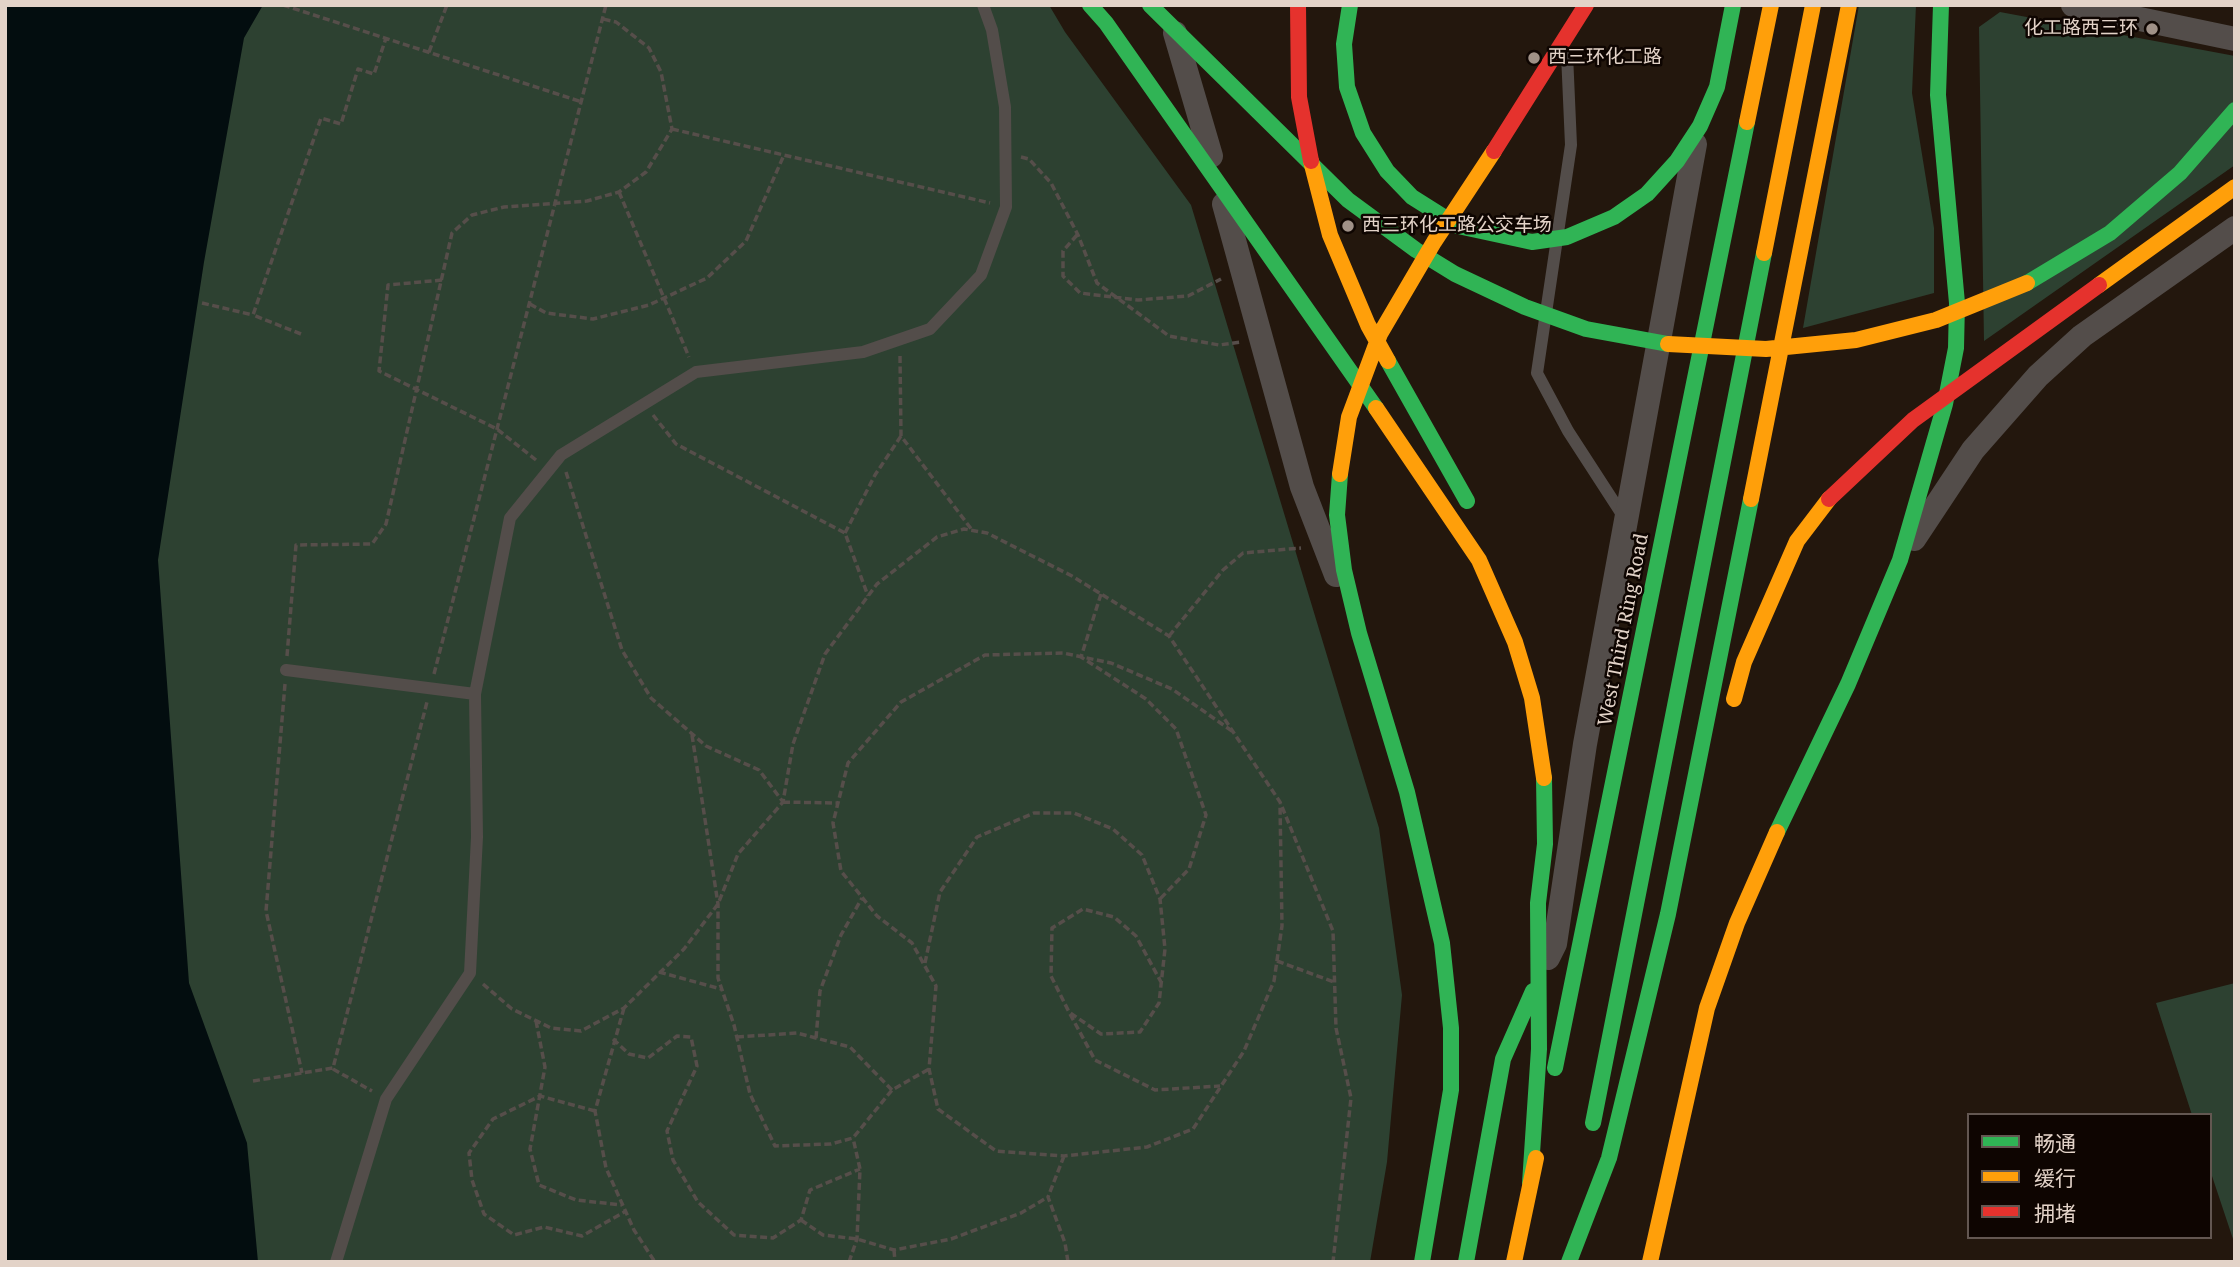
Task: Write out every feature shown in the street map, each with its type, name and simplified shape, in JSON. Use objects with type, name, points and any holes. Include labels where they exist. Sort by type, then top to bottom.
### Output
[{"type":"main road","points":[[1090,5],[1106,23],[1291,284],[1479,560],[1515,642],[1532,698],[1545,782],[1545,844]]},
{"type":"main road","points":[[1150,5],[1348,200],[1416,250],[1455,274],[1525,307],[1586,329],[1647,342],[1684,346],[1766,349],[1856,340],[1936,320],[2002,295],[2056,268],[2110,233],[2180,173],[2235,110]]},
{"type":"main road","points":[[1298,5],[1301,109],[1318,196],[1330,235],[1368,324],[1472,512]]},
{"type":"main road","points":[[1350,5],[1344,44],[1347,87],[1363,133],[1387,171],[1412,197],[1458,226],[1532,242],[1567,237],[1614,217],[1647,194],[1677,161],[1700,126],[1717,87],[1733,5]]},
{"type":"main road","points":[[1422,1262],[1451,1090],[1451,1028],[1442,943],[1427,865],[1359,633],[1344,570],[1337,515],[1349,417],[1380,334],[1407,285],[1567,39],[1586,5]]},
{"type":"main road","name":"West Third Ring Road","points":[[1514,1262],[1588,912],[1771,5]]},
{"type":"main road","points":[[1589,1143],[1631,918],[1814,5]]},
{"type":"main road","points":[[1567,1262],[1609,1158],[1668,914],[1849,5]]},
{"type":"main road","points":[[1650,1262],[1707,1008],[1733,935],[1782,820],[1848,684],[1900,560],[1945,404],[1955,348],[1958,303],[1938,95],[1941,5]]},
{"type":"main road","points":[[1730,713],[1744,662],[1781,572],[1797,541],[1820,508],[1849,477],[1913,420],[2235,187]]},
{"type":"main road","points":[[1484,536],[1525,629],[1545,703],[1550,751],[1545,844],[1538,903],[1539,1049],[1530,1184]]},
{"type":"main road","points":[[1668,914],[1716,764]]},
{"type":"main road","points":[[1466,1262],[1503,1059],[1539,980]]},
{"type":"main road","points":[[1567,1262],[1581,1183]]},
{"type":"street","points":[[1167,5],[1302,487],[1359,633]]},
{"type":"street","points":[[1539,980],[1555,944],[1585,744],[1678,247],[1718,5]]},
{"type":"street","points":[[2073,5],[2235,39]]},
{"type":"street","points":[[1900,560],[1973,450],[2038,376],[2082,336],[2235,228]]},
{"type":"lane","points":[[336,1262],[386,1099],[470,973],[477,837],[475,694],[510,518],[561,455],[696,372],[863,352],[900,340],[930,329],[981,275],[1006,206],[1005,107],[992,30],[983,5]]},
{"type":"lane","points":[[1567,39],[1571,145],[1537,373],[1568,431],[1627,522]]},
{"type":"lane","points":[[286,670],[475,694]]},
{"type":"path","points":[[283,5],[582,102]]},
{"type":"path","points":[[429,52],[447,5]]},
{"type":"path","points":[[333,1068],[607,5]]},
{"type":"path","points":[[302,1073],[266,911],[296,545],[372,544],[386,524],[452,233],[472,215],[504,207],[587,201],[619,192],[646,172],[672,129],[661,72],[649,48],[616,22],[603,19]]},
{"type":"path","points":[[253,315],[321,118],[341,124],[358,69],[374,74],[386,38]]},
{"type":"path","points":[[672,129],[1006,206]]},
{"type":"path","points":[[1006,152],[1029,159],[1051,183],[1077,235],[1097,284],[1169,337],[1219,345],[1262,340]]},
{"type":"path","points":[[530,304],[546,313],[593,319],[665,299],[706,278],[746,241],[784,155]]},
{"type":"path","points":[[619,192],[696,372]]},
{"type":"path","points":[[1077,235],[1063,251],[1063,276],[1080,293],[1118,299],[1188,296],[1242,268]]},
{"type":"path","points":[[442,280],[388,285],[379,371],[417,387],[497,429],[549,470]]},
{"type":"path","points":[[202,303],[253,315],[301,334]]},
{"type":"path","points":[[845,533],[875,475],[901,436],[900,340]]},
{"type":"path","points":[[644,404],[676,444],[845,533],[868,596]]},
{"type":"path","points":[[901,436],[972,530]]},
{"type":"path","points":[[561,455],[622,650],[651,698],[706,747],[759,770],[783,802]]},
{"type":"path","points":[[470,973],[512,1009],[551,1028],[581,1031],[624,1008],[684,948],[718,904],[738,854],[783,802],[793,744],[825,654],[877,584],[937,537],[964,529],[987,533],[1101,594],[1169,636],[1280,802],[1333,931],[1336,1028],[1351,1098],[1333,1262]]},
{"type":"path","points":[[1169,636],[1223,570],[1242,553],[1325,545]]},
{"type":"path","points":[[1082,657],[1101,594]]},
{"type":"path","points":[[1234,732],[1172,689],[1111,663],[1063,653],[985,655],[901,702],[848,763],[834,823],[841,871],[877,916],[912,943],[936,986],[929,1069],[938,1109],[996,1151],[1064,1156],[1147,1147],[1193,1129],[1244,1051],[1274,981],[1282,926],[1280,802]]},
{"type":"path","points":[[1082,657],[1146,699],[1176,729],[1199,792],[1206,814],[1189,869],[1160,899]]},
{"type":"path","points":[[692,734],[718,904],[718,978],[737,1037],[750,1094],[775,1146],[831,1144],[853,1138],[892,1090],[929,1069]]},
{"type":"path","points":[[783,802],[838,803]]},
{"type":"path","points":[[925,965],[940,892],[977,837],[1034,813],[1074,813],[1112,829],[1142,855],[1160,899],[1165,949],[1159,1003],[1140,1032],[1101,1034],[1069,1012]]},
{"type":"path","points":[[816,1038],[820,991],[841,935],[862,898]]},
{"type":"path","points":[[1161,982],[1136,936],[1114,918],[1083,909],[1052,928],[1051,976],[1095,1060],[1155,1090],[1221,1086]]},
{"type":"path","points":[[1277,961],[1335,982]]},
{"type":"path","points":[[659,972],[722,989]]},
{"type":"path","points":[[624,1008],[613,1039],[595,1111],[606,1168],[654,1262]]},
{"type":"path","points":[[536,1021],[545,1067],[530,1149],[540,1185],[576,1200],[623,1205]]},
{"type":"path","points":[[737,1037],[797,1033],[850,1047],[892,1090]]},
{"type":"path","points":[[613,1039],[629,1054],[648,1058],[677,1037],[691,1037],[697,1066],[667,1132],[673,1160],[698,1202],[734,1235],[773,1238],[801,1220],[810,1190],[860,1169]]},
{"type":"path","points":[[253,1081],[333,1068],[386,1099]]},
{"type":"path","points":[[595,1111],[540,1096],[493,1119],[469,1153],[472,1180],[484,1214],[514,1235],[544,1227],[582,1236],[626,1211]]},
{"type":"path","points":[[849,1262],[857,1239],[860,1169],[853,1138]]},
{"type":"path","points":[[801,1220],[823,1235],[857,1239],[894,1250],[951,1238],[1021,1213],[1048,1198],[1064,1156]]},
{"type":"path","points":[[1048,1198],[1065,1243],[1068,1262]]},
{"type":"path","points":[[894,1250],[895,1262]]},
{"type":"green space","points":[[5,5],[1049,5],[1065,32],[1191,205],[1379,828],[1402,995],[1387,1162],[1370,1262],[5,1262]]},
{"type":"green space","points":[[1859,5],[1916,5],[1912,93],[1934,228],[1934,293],[1803,328]]},
{"type":"green space","points":[[2000,12],[2235,56],[2235,165],[1984,341],[1979,27]]},
{"type":"green space","points":[[2235,983],[2235,1245],[2212,1176],[2212,1113],[2191,1113],[2156,1003]]},
{"type":"shaded area","points":[[5,5],[263,5],[244,38],[204,262],[158,560],[189,983],[247,1143],[258,1262],[5,1262]]},
{"type":"traffic: fast","points":[[1090,5],[1106,23],[1376,408]]},
{"type":"traffic: fast","points":[[1150,5],[1348,200],[1416,250],[1455,274],[1525,307],[1586,329],[1668,344]]},
{"type":"traffic: fast","points":[[1350,5],[1344,44],[1347,87],[1363,133],[1387,171],[1412,197],[1458,226],[1532,242],[1567,237],[1614,217],[1647,194],[1677,161],[1700,126],[1717,87],[1733,5]]},
{"type":"traffic: fast","points":[[1777,832],[1848,684],[1900,560],[1945,404],[1956,348],[1957,303],[1938,95],[1941,5]]},
{"type":"traffic: fast","points":[[2027,283],[2110,233],[2180,173],[2235,110]]},
{"type":"traffic: fast","points":[[1555,1068],[1747,122]]},
{"type":"traffic: fast","points":[[1593,1123],[1764,253]]},
{"type":"traffic: fast","points":[[1388,361],[1467,501]]},
{"type":"traffic: fast","points":[[1340,474],[1337,515],[1344,570],[1359,633],[1407,792],[1442,943],[1451,1028],[1451,1090],[1422,1262]]},
{"type":"traffic: fast","points":[[1569,1262],[1609,1158],[1668,914],[1751,499]]},
{"type":"traffic: fast","points":[[1530,1183],[1539,1049],[1538,903],[1545,844],[1544,778]]},
{"type":"traffic: fast","points":[[1466,1262],[1503,1059],[1533,991]]},
{"type":"traffic: slow","points":[[1747,122],[1771,5]]},
{"type":"traffic: slow","points":[[1764,253],[1813,5]]},
{"type":"traffic: slow","points":[[1751,499],[1849,5]]},
{"type":"traffic: slow","points":[[1340,474],[1349,417],[1380,334],[1434,242],[1494,151]]},
{"type":"traffic: slow","points":[[1311,161],[1330,235],[1368,325],[1388,361]]},
{"type":"traffic: slow","points":[[2099,285],[2235,187]]},
{"type":"traffic: slow","points":[[1668,344],[1766,349],[1856,340],[1936,320],[2027,283]]},
{"type":"traffic: slow","points":[[1376,408],[1479,560],[1515,642],[1532,698],[1544,778]]},
{"type":"traffic: slow","points":[[1734,699],[1744,662],[1797,541],[1829,499]]},
{"type":"traffic: slow","points":[[1650,1262],[1707,1008],[1737,923],[1777,832]]},
{"type":"traffic: slow","points":[[1514,1262],[1536,1158]]},
{"type":"traffic: jam","points":[[1298,5],[1299,97],[1311,161]]},
{"type":"traffic: jam","points":[[1494,151],[1586,5]]},
{"type":"traffic: jam","points":[[1829,499],[1913,420],[2099,285]]},
{"type":"place","name":"化工路西三环","points":[[2152,29]]},
{"type":"place","name":"西三环化工路","points":[[1534,58]]},
{"type":"place","name":"西三环化工路公交车场","points":[[1348,226]]}]
